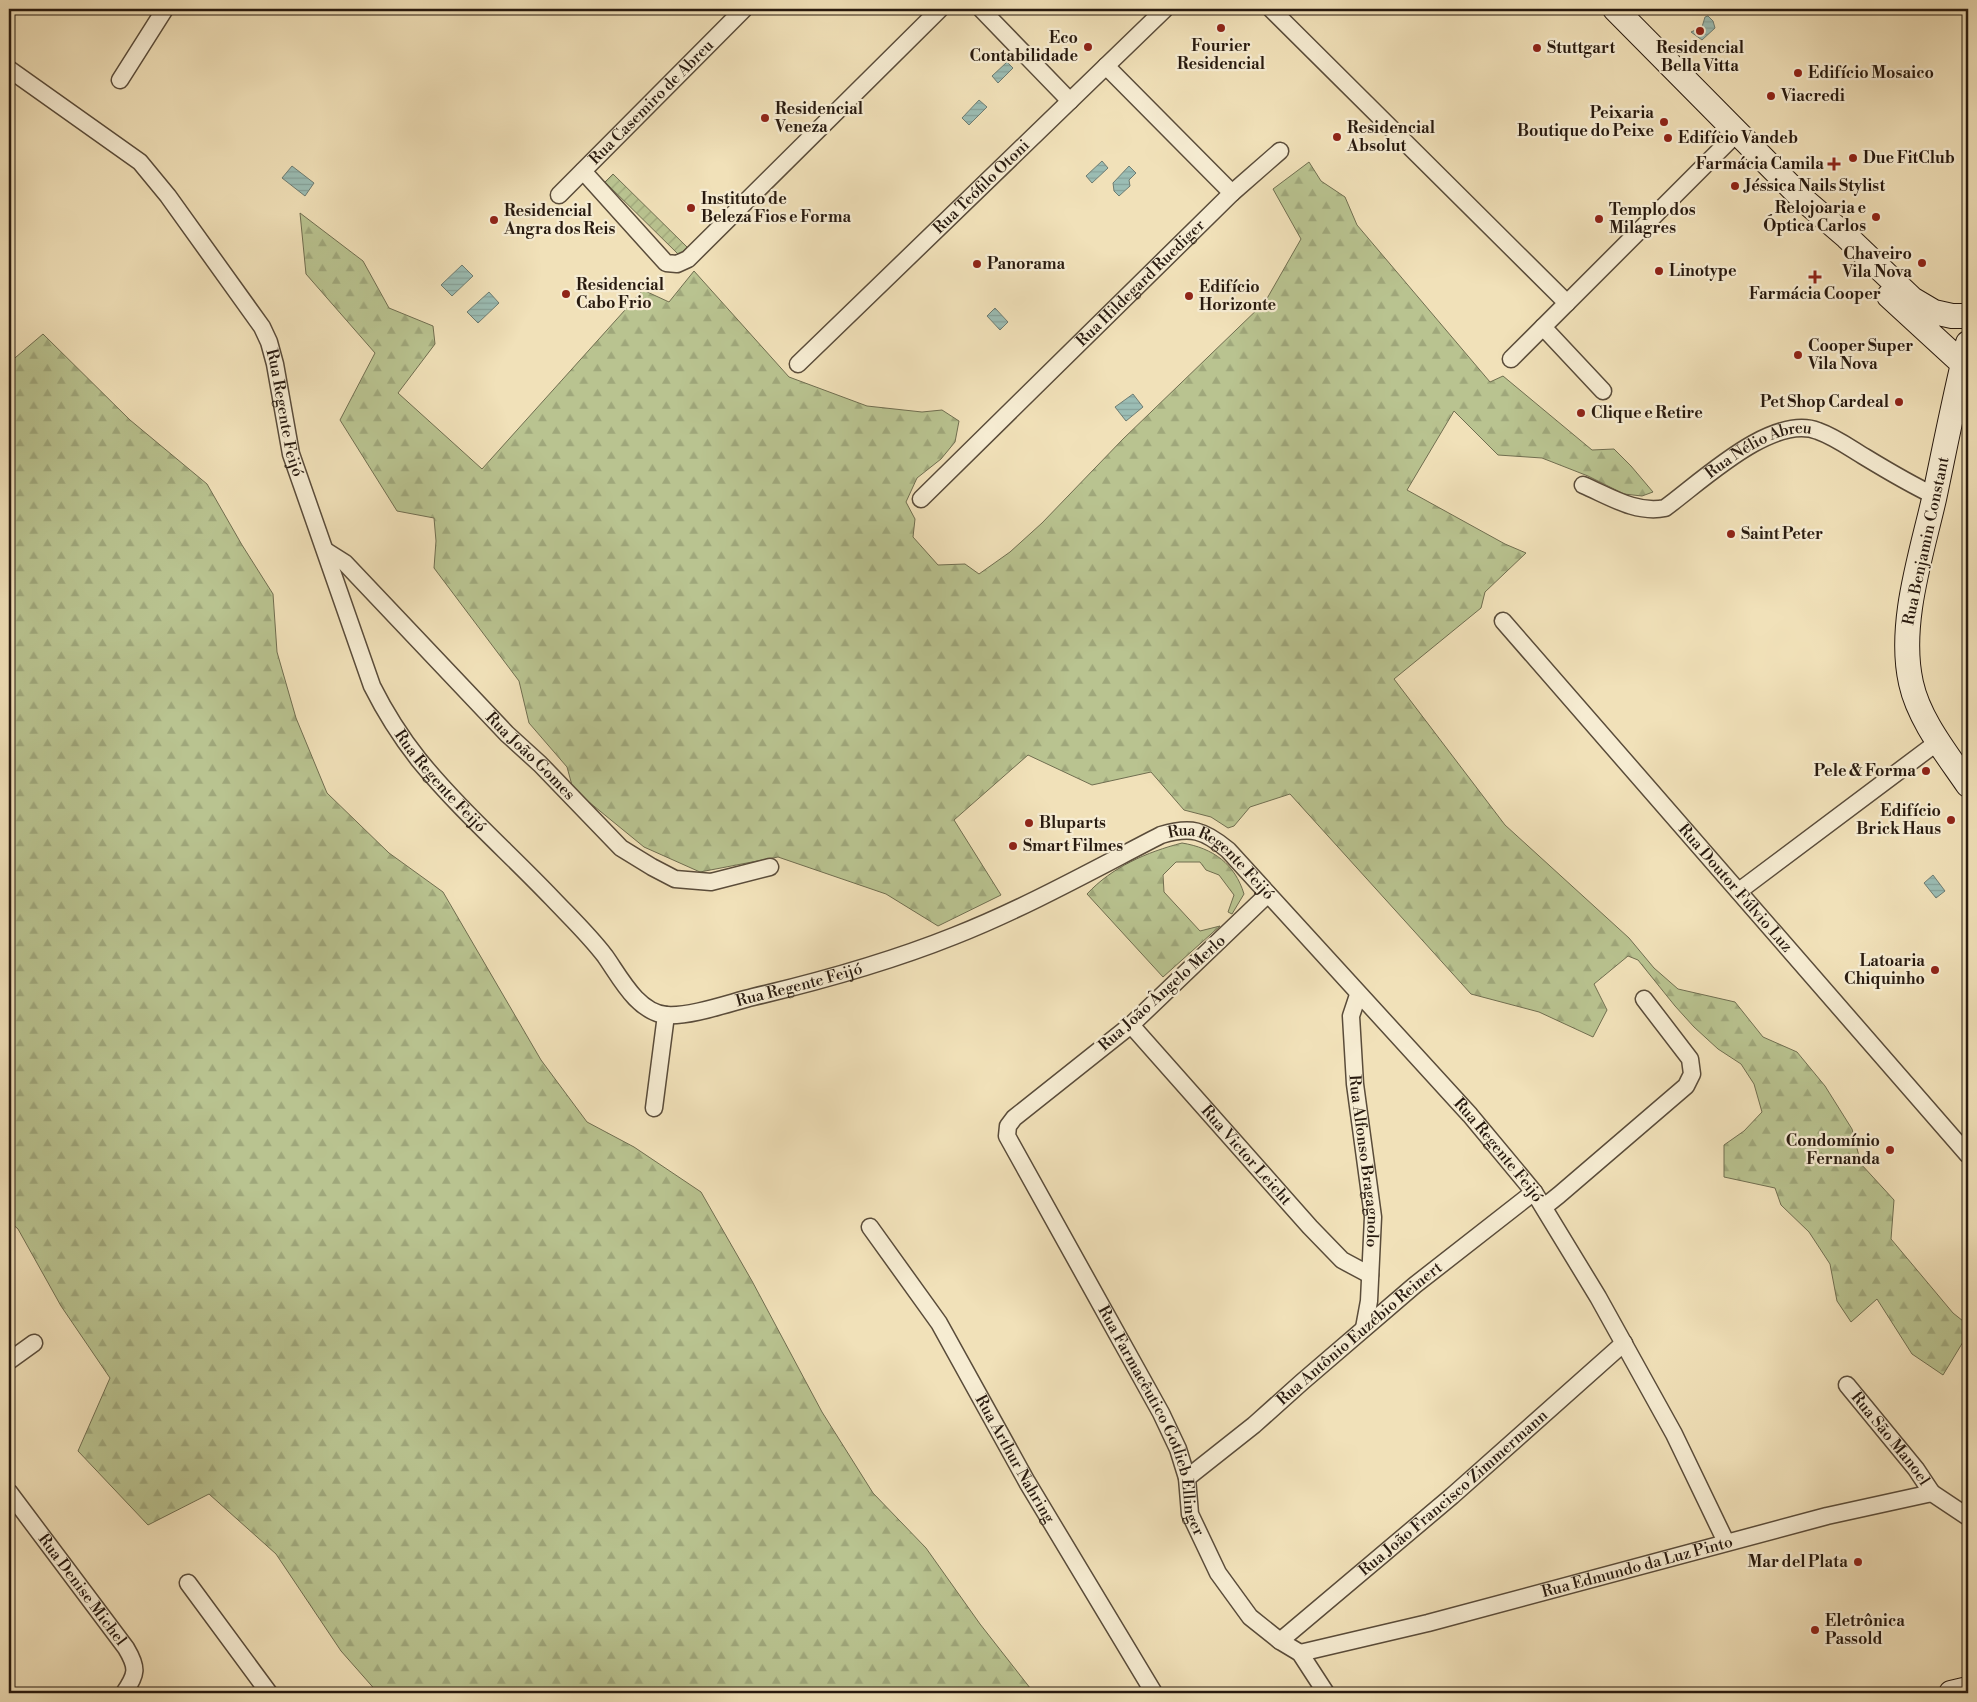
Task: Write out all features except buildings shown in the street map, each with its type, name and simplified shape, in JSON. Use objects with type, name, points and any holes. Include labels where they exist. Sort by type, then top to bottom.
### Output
[{"type":"main road","points":[[1615,9],[1805,201],[1847,237],[1912,299],[1934,312],[1952,316],[1968,316]]},
{"type":"main road","points":[[1805,201],[1838,246],[1904,311],[1966,353]]},
{"type":"main road","name":"Rua Benjamin Constant","points":[[1966,353],[1911,602],[1906,646],[1909,676],[1915,698],[1938,741],[1968,785]]},
{"type":"main road","points":[[1951,1693],[1968,1689]]},
{"type":"street","points":[[120,80],[165,9]]},
{"type":"street","name":"Rua Casemiro de Abreu","points":[[558,196],[744,9]]},
{"type":"street","points":[[583,171],[666,263],[677,264],[688,259],[940,9]]},
{"type":"street","points":[[981,9],[1070,101]]},
{"type":"street","name":"Rua Teófilo Otoni","points":[[798,364],[1165,9]]},
{"type":"street","points":[[1271,9],[1567,303]]},
{"type":"street","points":[[1106,66],[1232,193]]},
{"type":"street","name":"Rua Regente Feijó","points":[[9,69],[140,162],[168,196],[262,327],[269,342],[275,364],[291,454],[372,686],[389,720],[419,760],[463,810],[592,939],[635,997],[650,1010],[666,1015],[684,1014],[773,992],[892,958],[955,936],[1007,913],[1161,835],[1177,830],[1191,830],[1210,836],[1228,850],[1358,995],[1470,1115],[1534,1192],[1624,1343],[1674,1434],[1726,1542]]},
{"type":"street","points":[[1511,359],[1738,132]]},
{"type":"street","name":"Rua Hildegard Ruediger","points":[[922,499],[1232,193],[1280,151]]},
{"type":"street","points":[[1543,327],[1603,392]]},
{"type":"street","name":"Rua Nélio Abreu","points":[[1584,485],[1627,505],[1653,511],[1665,508],[1755,442],[1780,431],[1799,427],[1818,431],[1905,482],[1935,496]]},
{"type":"street","name":"Rua João Gomes","points":[[326,551],[344,564],[507,734],[540,764],[621,848],[675,879],[710,882],[770,867]]},
{"type":"street","name":"Rua Doutor Fúlvio Luz","points":[[1503,621],[1968,1155]]},
{"type":"street","points":[[1739,891],[1938,741]]},
{"type":"street","name":"Rua João Ângelo Merlo","points":[[1008,1126],[1014,1118],[1131,1026],[1268,894]]},
{"type":"street","name":"Rua Alfonso Bragagnolo","points":[[1358,995],[1352,1016],[1355,1084],[1373,1217],[1369,1301],[1364,1328]]},
{"type":"street","points":[[1544,1206],[1559,1196],[1686,1086],[1692,1074],[1690,1059],[1644,999]]},
{"type":"street","points":[[654,1108],[666,1015]]},
{"type":"street","name":"Rua Victor Leicht","points":[[1131,1026],[1310,1228],[1342,1260],[1370,1275]]},
{"type":"street","name":"Rua Farmacêutico Gotlieb Ellinger","points":[[1008,1126],[1008,1136],[1161,1413],[1178,1449],[1187,1478],[1190,1514],[1218,1573],[1250,1617],[1280,1641],[1300,1653],[1326,1693]]},
{"type":"street","name":"Rua Antônio Euzébio Reinert","points":[[1187,1478],[1254,1425],[1364,1328],[1496,1220],[1534,1192]]},
{"type":"street","name":"Rua Arthur Nahring","points":[[870,1227],[938,1323],[1027,1482],[1154,1693]]},
{"type":"street","points":[[9,1361],[34,1343]]},
{"type":"street","name":"Rua João Francisco Zimmermann","points":[[1280,1641],[1452,1496],[1624,1343]]},
{"type":"street","name":"Rua São Manoel","points":[[1847,1385],[1916,1469],[1932,1493]]},
{"type":"street","name":"Rua Denise Michel","points":[[9,1492],[135,1662],[135,1677],[124,1693]]},
{"type":"street","points":[[1932,1493],[1968,1517]]},
{"type":"street","name":"Rua Edmundo da Luz Pinto","points":[[1300,1653],[1428,1623],[1827,1516],[1932,1493]]},
{"type":"street","points":[[188,1583],[269,1693]]},
{"type":"green space","points":[[1309,162],[1321,181],[1345,197],[1357,225],[1490,382],[1503,376],[1592,450],[1614,449],[1653,492],[1642,496],[1624,494],[1588,476],[1542,458],[1498,455],[1454,411],[1407,490],[1505,544],[1526,553],[1485,592],[1481,608],[1394,679],[1505,825],[1629,938],[1654,968],[1678,989],[1735,1002],[1763,1037],[1797,1052],[1825,1086],[1852,1129],[1861,1164],[1894,1200],[1891,1239],[1953,1313],[1968,1325],[1968,1348],[1963,1342],[1943,1375],[1912,1354],[1877,1299],[1851,1322],[1837,1301],[1830,1264],[1809,1232],[1781,1205],[1775,1188],[1724,1177],[1724,1145],[1744,1131],[1762,1112],[1754,1084],[1741,1064],[1718,1049],[1694,1027],[1638,960],[1628,956],[1594,984],[1607,1010],[1593,1037],[1539,1012],[1471,994],[1290,794],[1250,807],[1234,826],[1228,828],[1211,817],[1184,810],[1151,772],[1092,785],[1028,755],[954,820],[1001,895],[938,926],[886,894],[778,857],[700,872],[644,847],[573,789],[567,767],[529,723],[519,681],[434,568],[436,541],[434,518],[397,511],[340,420],[375,353],[306,274],[300,213],[363,261],[389,308],[433,326],[435,344],[398,393],[482,469],[643,290],[669,302],[694,271],[789,377],[867,406],[922,412],[942,410],[959,421],[955,442],[941,459],[917,478],[906,502],[915,519],[913,537],[938,565],[965,564],[979,574],[1010,552],[1042,523],[1123,439],[1265,302],[1301,239],[1273,189]]},
{"type":"green space","points":[[613,174],[687,247],[679,255],[605,182]]},
{"type":"green space","points":[[43,334],[130,420],[207,484],[273,594],[277,652],[296,718],[327,793],[389,853],[443,892],[541,1060],[587,1122],[634,1147],[701,1192],[752,1281],[822,1412],[873,1493],[926,1548],[980,1624],[1034,1693],[378,1693],[341,1651],[276,1554],[209,1494],[148,1525],[78,1451],[110,1378],[61,1306],[18,1229],[9,1221],[9,363]]},
{"type":"green space","points":[[1182,843],[1204,849],[1221,859],[1235,874],[1244,894],[1232,914],[1228,912],[1234,895],[1219,875],[1206,870],[1200,862],[1176,862],[1163,875],[1164,892],[1200,931],[1220,926],[1163,977],[1087,894],[1119,868],[1143,856]]},
{"type":"water","points":[[1708,16],[1713,21],[1715,28],[1702,40],[1691,32],[1702,27],[1705,17]]},
{"type":"water","points":[[1007,62],[1013,68],[998,83],[992,76]]},
{"type":"water","points":[[979,100],[987,107],[969,125],[962,118]]},
{"type":"water","points":[[1102,161],[1108,168],[1092,183],[1086,176]]},
{"type":"water","points":[[292,166],[314,183],[305,196],[282,178]]},
{"type":"water","points":[[1129,166],[1136,173],[1129,180],[1130,186],[1119,196],[1114,191],[1113,183]]},
{"type":"water","points":[[462,265],[473,276],[452,296],[441,285]]},
{"type":"water","points":[[489,292],[499,303],[478,323],[467,312]]},
{"type":"water","points":[[995,308],[1008,322],[1000,330],[987,316]]},
{"type":"water","points":[[1133,394],[1143,407],[1126,421],[1115,407]]},
{"type":"water","points":[[1933,875],[1945,891],[1936,898],[1924,883]]},
{"type":"place","name":"Fourier Residencial","points":[[1221,28]]},
{"type":"place","name":"Residencial Bella Vitta","points":[[1700,31]]},
{"type":"place","name":"Eco Contabilidade","points":[[1088,47]]},
{"type":"place","name":"Stuttgart","points":[[1537,48]]},
{"type":"place","name":"Edifício Mosaico","points":[[1798,73]]},
{"type":"place","name":"Viacredi","points":[[1771,96]]},
{"type":"place","name":"Residencial Veneza","points":[[765,118]]},
{"type":"place","name":"Peixaria Boutique do Peixe","points":[[1664,122]]},
{"type":"place","name":"Residencial Absolut","points":[[1337,137]]},
{"type":"place","name":"Edifício Vandeb","points":[[1668,138]]},
{"type":"place","name":"Due FitClub","points":[[1853,158]]},
{"type":"place","name":"Farmácia Camila","points":[[1834,164]]},
{"type":"place","name":"Jéssica Nails Stylist","points":[[1735,186]]},
{"type":"place","name":"Instituto de Beleza Fios e Forma","points":[[691,208]]},
{"type":"place","name":"Relojoaria e Óptica Carlos","points":[[1876,217]]},
{"type":"place","name":"Templo dos Milagres","points":[[1599,219]]},
{"type":"place","name":"Residencial Angra dos Reis","points":[[494,220]]},
{"type":"place","name":"Chaveiro Vila Nova","points":[[1922,263]]},
{"type":"place","name":"Panorama","points":[[977,264]]},
{"type":"place","name":"Linotype","points":[[1659,271]]},
{"type":"place","name":"Farmácia Cooper","points":[[1815,277]]},
{"type":"place","name":"Residencial Cabo Frio","points":[[566,294]]},
{"type":"place","name":"Edifício Horizonte","points":[[1189,296]]},
{"type":"place","name":"Cooper Super Vila Nova","points":[[1798,355]]},
{"type":"place","name":"Pet Shop Cardeal","points":[[1899,402]]},
{"type":"place","name":"Clique e Retire","points":[[1581,413]]},
{"type":"place","name":"Saint Peter","points":[[1731,534]]},
{"type":"place","name":"Pele & Forma","points":[[1926,771]]},
{"type":"place","name":"Edifício Brick Haus","points":[[1951,820]]},
{"type":"place","name":"Bluparts","points":[[1029,823]]},
{"type":"place","name":"Smart Filmes","points":[[1013,846]]},
{"type":"place","name":"Latoaria Chiquinho","points":[[1935,970]]},
{"type":"place","name":"Condomínio Fernanda","points":[[1890,1150]]},
{"type":"place","name":"Mar del Plata","points":[[1858,1562]]},
{"type":"place","name":"Eletrônica Passold","points":[[1815,1630]]}]
